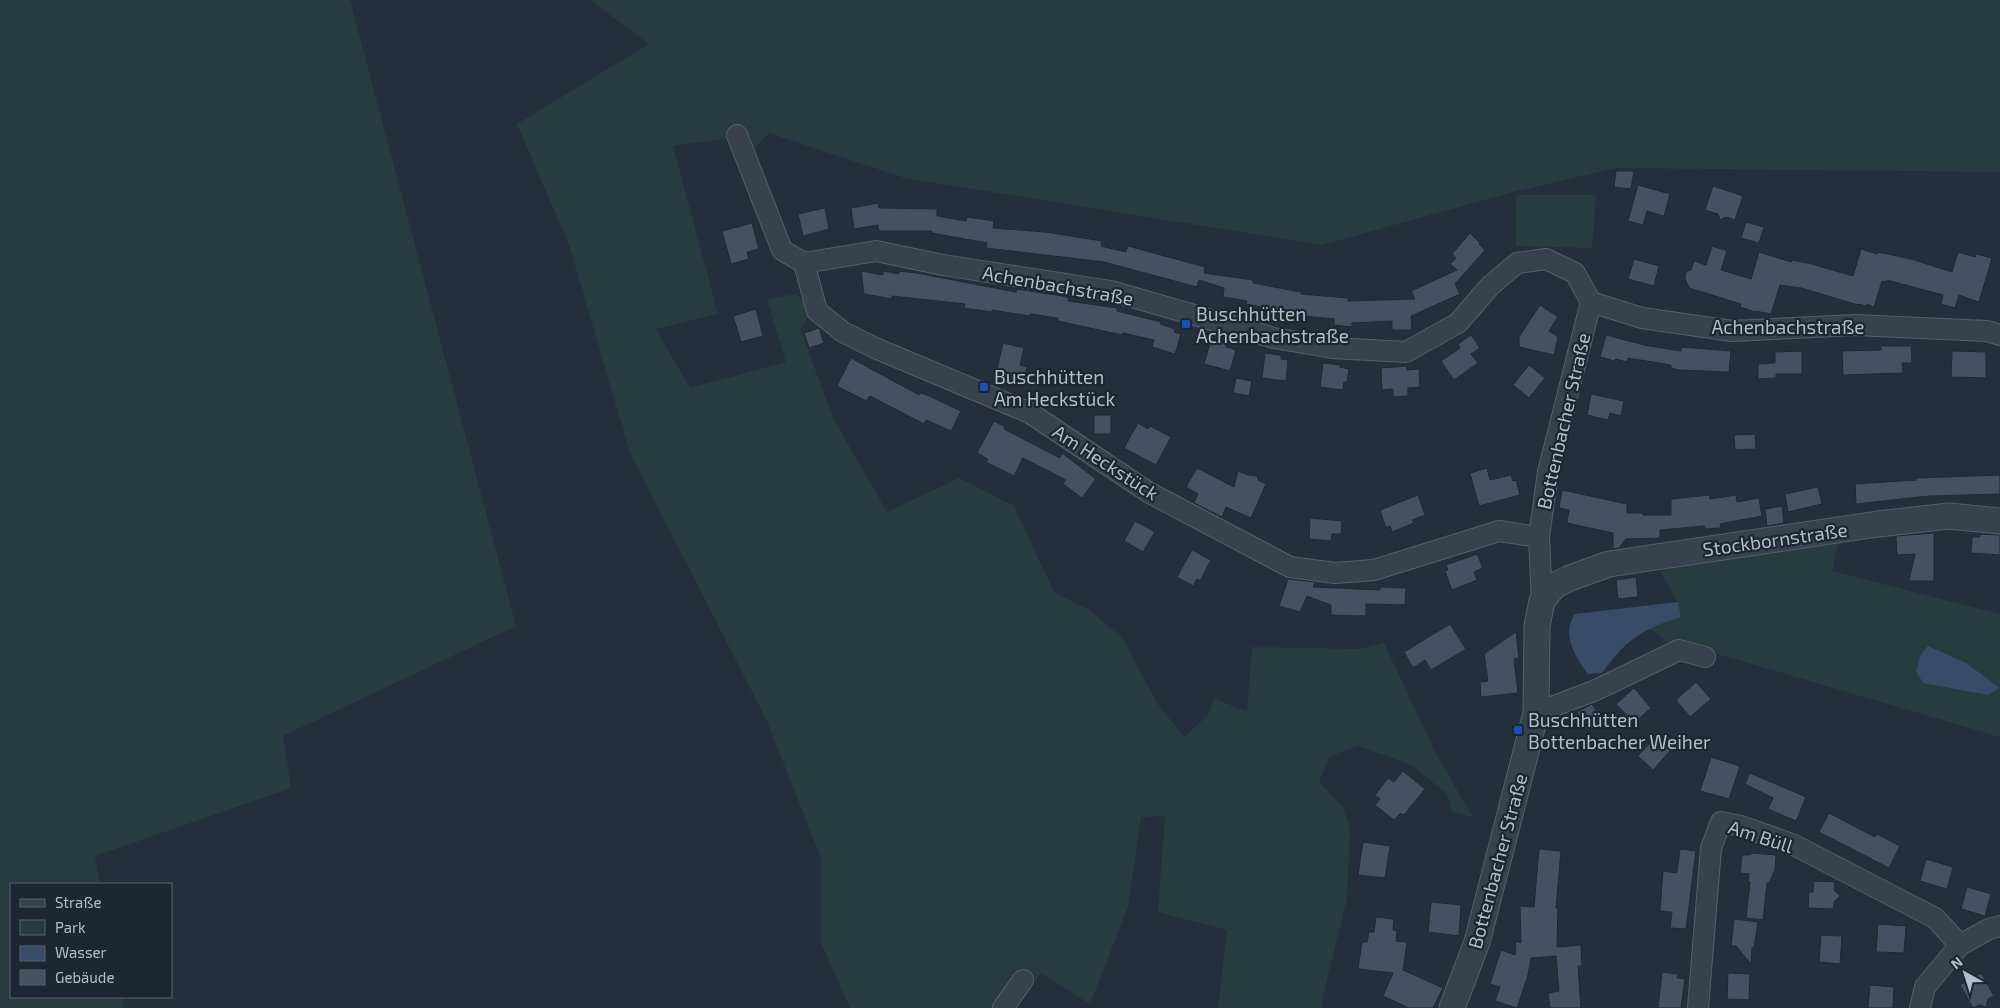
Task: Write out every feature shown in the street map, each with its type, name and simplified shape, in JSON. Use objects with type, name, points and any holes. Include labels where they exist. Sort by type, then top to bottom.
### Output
[{"type":"street","points":[[736,135],[782,250],[804,263]]},
{"type":"street","name":"Achenbachstraße","points":[[804,263],[876,251],[942,265],[1111,291],[1274,338],[1333,348],[1406,352],[1458,323],[1490,286],[1517,263],[1546,259],[1574,273],[1591,302],[1642,318],[1732,331],[1855,325],[1986,331],[2000,336]]},
{"type":"street","name":"Am Heckstück","points":[[804,263],[816,311],[843,332],[876,348],[1030,413],[1148,492],[1290,566],[1335,573],[1374,570],[1499,531],[1539,537]]},
{"type":"street","name":"Bottenbacher Straße","points":[[1452,1008],[1477,942],[1536,713],[1537,626],[1548,594],[1539,537],[1548,472],[1591,302]]},
{"type":"street","name":"Stockbornstraße","points":[[1548,594],[1570,578],[1609,564],[1878,524],[1949,516],[2000,521]]},
{"type":"street","points":[[1536,713],[1596,690],[1679,650],[1705,657]]},
{"type":"street","name":"Am Büll","points":[[1698,1008],[1711,848],[1721,822],[1742,826],[1792,844],[1935,918],[1960,945]]},
{"type":"street","points":[[1920,1008],[1925,987],[1960,945],[1989,929],[2000,926]]},
{"type":"street","points":[[1003,1008],[1023,980]]},
{"type":"green space","points":[[0,0],[350,0],[516,626],[283,736],[291,788],[95,856],[100,883],[10,883],[10,998],[122,998],[124,1008],[0,1008]]},
{"type":"green space","points":[[590,0],[2000,0],[2000,172],[1616,168],[1513,192],[1322,245],[905,178],[769,133],[754,148],[731,138],[673,146],[718,314],[656,329],[690,388],[786,362],[767,299],[796,294],[812,311],[800,329],[834,420],[887,512],[959,478],[1014,506],[1054,592],[1089,610],[1122,637],[1157,703],[1184,737],[1208,715],[1214,698],[1247,712],[1252,647],[1359,649],[1384,643],[1435,752],[1473,817],[1452,812],[1447,794],[1412,765],[1358,746],[1330,756],[1319,781],[1344,809],[1350,829],[1347,898],[1322,1008],[1218,1008],[1227,930],[1158,912],[1165,816],[1141,817],[1128,907],[1090,1004],[1041,973],[1016,1008],[850,1008],[821,943],[821,858],[767,721],[630,453],[569,245],[517,124],[649,44]]},
{"type":"green space","points":[[1516,195],[1596,195],[1592,248],[1516,246]]},
{"type":"green space","points":[[1840,536],[1832,571],[2000,614],[2000,737],[1711,652],[1679,650],[1649,628],[1681,617],[1678,602],[1660,571]]},
{"type":"water","points":[[1678,602],[1681,617],[1655,626],[1636,637],[1620,651],[1602,673],[1588,674],[1574,653],[1569,629],[1575,614]]},
{"type":"water","points":[[1928,646],[1966,663],[2000,688],[1988,695],[1923,683],[1916,671],[1921,654]]},
{"type":"building","points":[[1616,171],[1634,171],[1631,189],[1614,187]]},
{"type":"building","points":[[1638,185],[1670,194],[1664,216],[1647,211],[1643,225],[1628,221]]},
{"type":"building","points":[[1713,186],[1743,196],[1735,220],[1726,217],[1720,220],[1718,214],[1705,210]]},
{"type":"building","points":[[878,203],[879,208],[937,209],[937,216],[966,221],[967,217],[994,221],[993,228],[1046,232],[1102,241],[1101,246],[1126,252],[1128,246],[1205,267],[1204,273],[1253,280],[1253,283],[1301,292],[1301,294],[1348,298],[1348,301],[1415,299],[1411,291],[1457,270],[1450,264],[1456,258],[1452,254],[1470,233],[1485,250],[1455,284],[1460,294],[1411,316],[1412,330],[1392,330],[1392,321],[1352,323],[1352,327],[1334,325],[1334,319],[1293,315],[1294,313],[1246,304],[1247,301],[1223,297],[1224,288],[1199,280],[1197,287],[1104,262],[986,248],[987,243],[932,233],[932,231],[879,231],[878,225],[854,229],[851,208]]},
{"type":"building","points":[[825,208],[829,229],[803,236],[798,214]]},
{"type":"building","points":[[1746,222],[1764,227],[1759,243],[1741,238]]},
{"type":"building","points":[[752,223],[759,249],[747,252],[749,259],[731,264],[722,231]]},
{"type":"building","points":[[1712,246],[1727,251],[1721,270],[1751,279],[1759,252],[1791,262],[1792,260],[1808,263],[1853,276],[1861,249],[1877,254],[1878,252],[1911,259],[1952,272],[1958,252],[1975,257],[1976,254],[1992,258],[1979,302],[1959,295],[1955,308],[1941,304],[1943,295],[1887,280],[1886,282],[1882,281],[1874,307],[1867,304],[1866,306],[1858,305],[1801,288],[1780,285],[1771,314],[1755,312],[1740,307],[1741,304],[1689,288],[1685,278],[1686,272],[1691,270],[1694,261],[1706,265]]},
{"type":"building","points":[[1634,259],[1659,266],[1654,286],[1628,279]]},
{"type":"building","points":[[861,271],[883,275],[883,271],[899,274],[899,271],[916,273],[1016,292],[1017,289],[1062,296],[1069,298],[1068,301],[1117,308],[1117,311],[1161,322],[1160,324],[1175,329],[1174,332],[1181,334],[1175,354],[1152,347],[1154,340],[1058,321],[1058,318],[964,308],[965,304],[892,296],[892,299],[864,294]]},
{"type":"building","points":[[1540,305],[1558,317],[1549,331],[1558,337],[1554,355],[1519,347],[1519,337]]},
{"type":"building","points":[[756,309],[763,336],[741,342],[733,316]]},
{"type":"building","points":[[819,328],[824,343],[809,348],[804,333]]},
{"type":"building","points":[[1471,335],[1480,348],[1471,354],[1478,363],[1454,380],[1441,361],[1460,348],[1458,344]]},
{"type":"building","points":[[1606,335],[1644,345],[1681,351],[1681,347],[1731,351],[1729,372],[1679,370],[1671,368],[1671,365],[1628,358],[1627,362],[1615,359],[1615,361],[1600,357]]},
{"type":"building","points":[[1211,340],[1227,344],[1226,347],[1236,350],[1230,371],[1204,364]]},
{"type":"building","points":[[1003,343],[1024,348],[1020,365],[1027,367],[1023,385],[1004,381],[1006,376],[996,374]]},
{"type":"building","points":[[1881,346],[1911,346],[1912,363],[1902,363],[1903,373],[1843,375],[1842,351],[1881,350]]},
{"type":"building","points":[[1802,351],[1802,374],[1776,374],[1776,378],[1758,379],[1758,364],[1775,363],[1775,352]]},
{"type":"building","points":[[1952,351],[1986,352],[1986,378],[1951,377]]},
{"type":"building","points":[[1265,353],[1281,355],[1281,359],[1288,360],[1286,381],[1262,378]]},
{"type":"building","points":[[851,358],[919,395],[921,393],[927,395],[961,411],[951,431],[926,420],[924,424],[870,396],[866,401],[837,386]]},
{"type":"building","points":[[1323,363],[1340,365],[1340,367],[1349,369],[1347,382],[1344,382],[1343,390],[1320,387]]},
{"type":"building","points":[[1529,365],[1545,378],[1529,398],[1513,385]]},
{"type":"building","points":[[1407,366],[1407,370],[1419,369],[1420,387],[1408,388],[1408,396],[1393,397],[1393,389],[1382,390],[1381,368]]},
{"type":"building","points":[[1236,378],[1252,381],[1249,396],[1233,393]]},
{"type":"building","points":[[1591,394],[1624,401],[1621,416],[1610,413],[1608,420],[1587,415]]},
{"type":"building","points":[[1094,415],[1111,415],[1111,434],[1094,434]]},
{"type":"building","points":[[994,421],[1005,427],[1004,429],[1060,458],[1062,453],[1096,479],[1082,498],[1063,484],[1066,480],[1023,458],[1014,476],[986,462],[988,459],[977,453]]},
{"type":"building","points":[[1138,423],[1148,429],[1150,426],[1171,437],[1156,465],[1124,448]]},
{"type":"building","points":[[1755,434],[1756,449],[1735,450],[1734,435]]},
{"type":"building","points":[[1197,468],[1234,487],[1238,471],[1257,476],[1258,480],[1266,484],[1251,518],[1226,507],[1222,517],[1194,503],[1198,494],[1186,487]]},
{"type":"building","points":[[1487,468],[1490,480],[1511,475],[1513,481],[1516,480],[1520,495],[1479,506],[1470,473]]},
{"type":"building","points":[[2000,475],[2000,494],[1929,496],[1856,504],[1855,484],[1916,480],[1916,478]]},
{"type":"building","points":[[1818,487],[1822,504],[1788,512],[1785,494]]},
{"type":"building","points":[[1562,490],[1627,504],[1627,513],[1643,513],[1643,515],[1671,515],[1671,499],[1709,495],[1710,499],[1736,495],[1737,502],[1759,498],[1762,516],[1720,524],[1721,528],[1705,529],[1704,526],[1660,530],[1660,538],[1626,539],[1619,548],[1613,549],[1613,533],[1567,523],[1569,510],[1559,508]]},
{"type":"building","points":[[1418,495],[1425,515],[1412,520],[1414,523],[1392,532],[1390,526],[1386,528],[1380,510]]},
{"type":"building","points":[[1782,506],[1784,523],[1767,526],[1765,509]]},
{"type":"building","points":[[1310,518],[1342,521],[1341,534],[1332,534],[1331,541],[1309,539]]},
{"type":"building","points":[[1135,521],[1155,532],[1143,552],[1124,541]]},
{"type":"building","points":[[1934,533],[1934,581],[1909,581],[1915,554],[1897,555],[1896,536]]},
{"type":"building","points":[[1980,534],[2000,535],[2000,555],[1971,553],[1972,537],[1980,537]]},
{"type":"building","points":[[1192,550],[1211,560],[1200,581],[1197,579],[1193,586],[1177,577]]},
{"type":"building","points":[[1477,554],[1483,568],[1474,572],[1477,580],[1452,590],[1445,571],[1448,570],[1446,565]]},
{"type":"building","points":[[1636,577],[1638,597],[1618,599],[1616,580]]},
{"type":"building","points":[[1288,579],[1315,582],[1313,587],[1380,590],[1380,587],[1406,588],[1405,605],[1366,604],[1366,616],[1331,615],[1331,605],[1307,596],[1300,612],[1279,606]]},
{"type":"building","points":[[1450,624],[1466,649],[1431,670],[1425,660],[1413,668],[1404,652]]},
{"type":"building","points":[[1516,632],[1519,658],[1514,659],[1518,693],[1481,697],[1480,682],[1488,681],[1484,654]]},
{"type":"building","points":[[1696,682],[1711,699],[1690,717],[1676,700]]},
{"type":"building","points":[[1634,688],[1651,708],[1634,723],[1616,704]]},
{"type":"building","points":[[1592,704],[1600,717],[1585,725],[1577,712]]},
{"type":"building","points":[[1657,735],[1672,749],[1653,770],[1638,756]]},
{"type":"building","points":[[1711,757],[1740,766],[1729,799],[1700,791]]},
{"type":"building","points":[[1403,771],[1425,789],[1404,815],[1401,813],[1394,820],[1375,805],[1380,799],[1375,795],[1388,778],[1394,782]]},
{"type":"building","points":[[1750,773],[1806,797],[1796,821],[1768,809],[1773,798],[1745,784]]},
{"type":"building","points":[[1829,813],[1875,837],[1877,834],[1900,846],[1889,868],[1819,832]]},
{"type":"building","points":[[1363,842],[1390,846],[1385,878],[1358,875]]},
{"type":"building","points":[[1539,849],[1561,851],[1556,908],[1558,908],[1557,947],[1581,945],[1582,966],[1578,966],[1581,1008],[1550,1008],[1548,993],[1559,991],[1556,956],[1531,958],[1528,975],[1517,1008],[1495,1001],[1500,987],[1490,984],[1501,950],[1515,955],[1516,941],[1521,943],[1520,906],[1534,907]]},
{"type":"building","points":[[1680,849],[1696,851],[1686,929],[1670,928],[1672,912],[1660,911],[1663,871],[1677,873]]},
{"type":"building","points":[[1751,853],[1776,855],[1775,870],[1769,883],[1767,883],[1763,920],[1746,918],[1750,882],[1748,881],[1749,874],[1740,873],[1742,855],[1751,855]]},
{"type":"building","points":[[1926,859],[1953,867],[1947,889],[1920,881]]},
{"type":"building","points":[[1814,881],[1835,882],[1834,890],[1840,896],[1834,902],[1833,909],[1808,908],[1809,892],[1813,892]]},
{"type":"building","points":[[1967,887],[1991,894],[1985,916],[1961,909]]},
{"type":"building","points":[[1431,902],[1461,905],[1459,936],[1428,932]]},
{"type":"building","points":[[1376,917],[1394,919],[1393,930],[1397,931],[1396,941],[1407,942],[1403,970],[1443,988],[1433,1008],[1409,1008],[1383,996],[1393,973],[1358,969],[1362,942],[1367,942],[1369,932],[1374,932]]},
{"type":"building","points":[[1734,919],[1758,922],[1754,948],[1752,948],[1751,964],[1736,946],[1731,946]]},
{"type":"building","points":[[1878,924],[1906,926],[1904,953],[1876,952]]},
{"type":"building","points":[[1821,935],[1842,936],[1840,964],[1819,962]]},
{"type":"building","points":[[1662,972],[1678,974],[1677,978],[1685,979],[1681,1008],[1658,1008]]},
{"type":"building","points":[[1728,973],[1750,974],[1749,1000],[1727,999]]},
{"type":"building","points":[[1981,973],[1994,996],[1988,999],[1986,1007],[1979,1005],[1973,1008],[1960,985]]},
{"type":"building","points":[[1870,985],[1894,987],[1893,1008],[1868,1008]]},
{"type":"place","name":"Buschhütten Achenbachstraße","points":[[1186,324]]},
{"type":"place","name":"Buschhütten Am Heckstück","points":[[984,387]]},
{"type":"place","name":"Buschhütten Bottenbacher Weiher","points":[[1518,730]]}]
